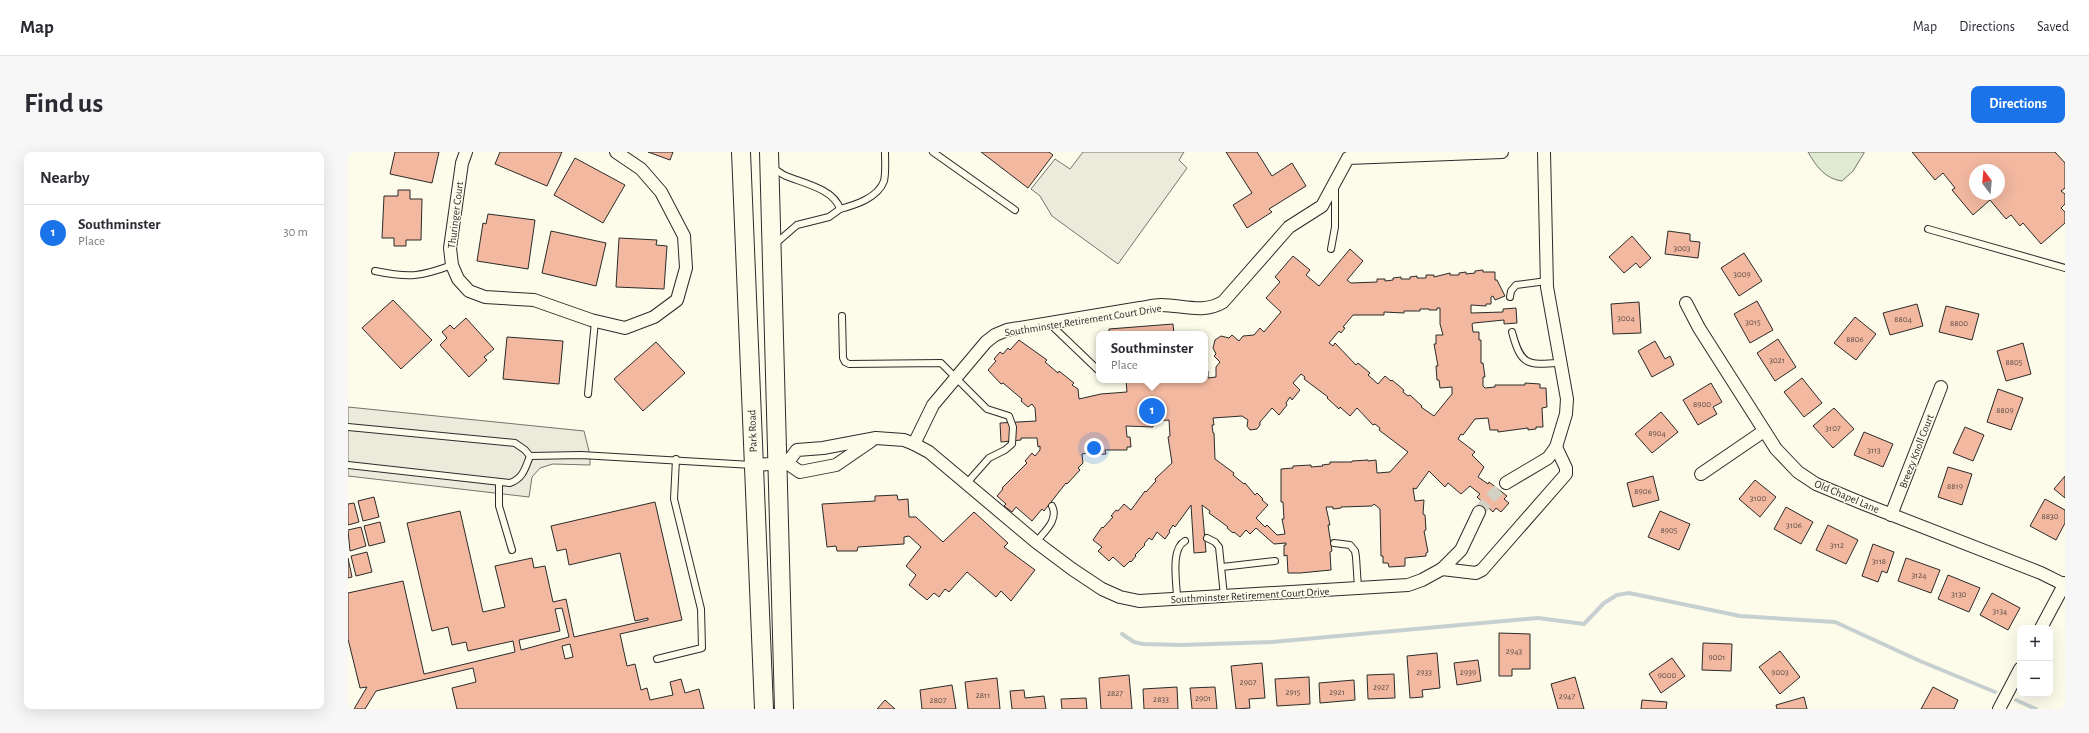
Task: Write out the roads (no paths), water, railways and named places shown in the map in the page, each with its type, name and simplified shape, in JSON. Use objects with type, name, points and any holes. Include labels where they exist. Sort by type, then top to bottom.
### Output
[{"type":"main road","name":"Park Road","points":[[741,152],[764,709]]},
{"type":"main road","points":[[769,159],[771,247],[782,463],[784,709]]},
{"type":"street","name":"Thuringer Court","points":[[466,152],[462,163],[450,248],[452,265],[458,279],[469,291],[485,297],[534,300],[595,321]]},
{"type":"street","points":[[595,321],[625,328],[654,317],[677,300],[686,268],[684,236],[661,192],[642,169],[616,152]]},
{"type":"street","name":"Southminster Retirement Court Drive","points":[[914,444],[933,405],[995,335],[1007,330],[1161,305],[1206,309],[1223,302],[1289,227],[1322,206],[1348,155],[1502,152]]},
{"type":"street","points":[[1506,483],[1548,458],[1556,447],[1566,414],[1567,399],[1546,281],[1544,152]]},
{"type":"street","name":"Old Chapel Lane","points":[[1686,303],[1699,328],[1764,431],[1783,458],[1804,476],[1816,484],[1891,515],[2041,573],[2065,584]]},
{"type":"street","name":"Breezy Knoll Court","points":[[1891,515],[1941,387]]},
{"type":"street","points":[[1701,474],[1764,431]]},
{"type":"street","points":[[754,465],[782,463],[800,472],[836,465],[876,438]]},
{"type":"street","name":"Southminster Retirement Court Drive","points":[[782,463],[797,450],[823,448],[876,438],[904,440],[929,452],[1036,542],[1096,585],[1120,597],[1139,602],[1408,585],[1422,580],[1442,569],[1461,550],[1479,512]]},
{"type":"street","points":[[1442,569],[1476,573],[1482,570],[1566,474],[1566,468],[1556,447]]},
{"type":"street","points":[[2044,625],[2065,584]]},
{"type":"street","points":[[1999,709],[2017,675]]},
{"type":"lane","points":[[771,247],[797,225],[829,217],[840,209],[860,204],[873,194],[884,181],[885,152]]},
{"type":"lane","points":[[933,152],[1015,210]]},
{"type":"lane","points":[[769,159],[785,175],[822,190],[838,202],[840,209]]},
{"type":"lane","points":[[1331,249],[1335,227],[1335,183]]},
{"type":"lane","points":[[1928,229],[2065,268]]},
{"type":"lane","points":[[375,271],[401,277],[433,272],[452,265]]},
{"type":"lane","points":[[1510,298],[1511,291],[1516,285],[1546,281]]},
{"type":"lane","points":[[842,316],[843,358],[845,362],[850,364],[941,363],[957,377],[987,410],[1009,416],[1013,427],[1012,444],[1005,450],[989,458],[966,484]]},
{"type":"lane","points":[[588,394],[595,321]]},
{"type":"lane","points":[[1049,323],[1096,368]]},
{"type":"lane","points":[[1512,332],[1518,352],[1524,360],[1541,364],[1560,363]]},
{"type":"lane","points":[[348,427],[515,443],[525,450],[530,456]]},
{"type":"lane","points":[[530,456],[580,455],[676,459],[754,465]]},
{"type":"lane","points":[[348,465],[510,483],[518,480],[525,471],[530,456]]},
{"type":"lane","points":[[657,659],[702,648],[701,609],[674,498],[676,459]]},
{"type":"lane","points":[[499,482],[499,506],[512,550]]},
{"type":"lane","points":[[1036,542],[1054,518],[1055,512],[1052,506]]},
{"type":"lane","points":[[1207,538],[1215,542],[1219,547],[1224,596]]},
{"type":"lane","points":[[1177,599],[1176,556],[1180,544],[1185,541]]},
{"type":"lane","points":[[1334,543],[1350,545],[1355,551],[1358,588]]},
{"type":"lane","points":[[1222,567],[1275,561]]},
{"type":"waterway","points":[[1122,634],[1134,642],[1143,644],[1181,645],[1272,642],[1538,618],[1584,624],[1604,603],[1617,595],[1629,593],[1740,616],[1835,622],[1920,661],[1995,692]]},
{"type":"waterway","points":[[2016,700],[2036,709]]},
{"type":"tunnel","points":[[1479,512],[1490,498],[1506,483]]},
{"type":"place","name":"Southminster","points":[[1152,411]]}]
